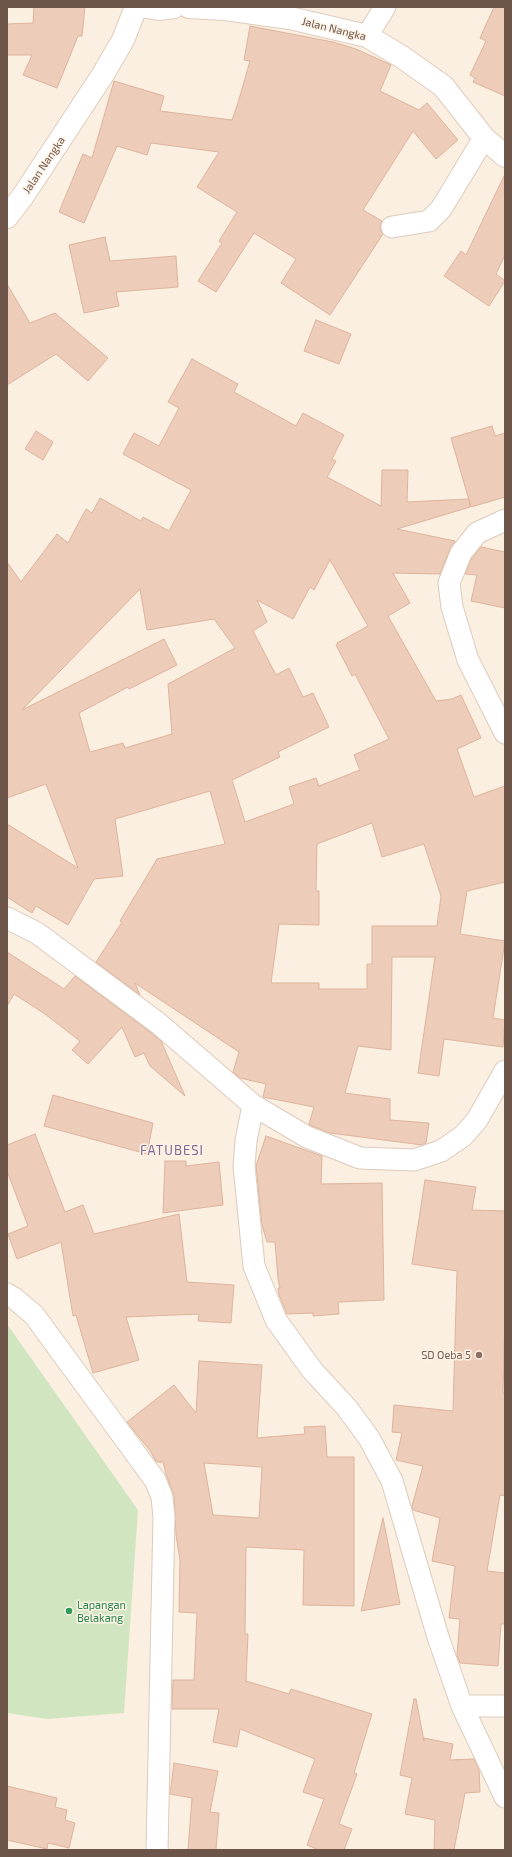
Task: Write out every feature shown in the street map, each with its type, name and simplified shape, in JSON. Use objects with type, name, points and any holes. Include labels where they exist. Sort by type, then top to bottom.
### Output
[{"type":"street","name":"Jalan Nangka","points":[[7,217],[23,196],[102,76],[123,40],[136,7]]},
{"type":"street","points":[[147,7],[159,9],[174,7]]},
{"type":"street","name":"Jalan Nangka","points":[[190,7],[225,9],[290,18],[367,36],[402,56],[443,86],[484,138],[505,156]]},
{"type":"street","points":[[367,36],[385,7]]},
{"type":"street","points":[[392,226],[429,221],[441,209],[484,138]]},
{"type":"street","points":[[505,520],[477,533],[461,553],[449,583],[452,607],[468,660],[505,733]]},
{"type":"street","points":[[7,918],[37,933],[158,1023],[253,1105],[307,1137],[360,1158],[414,1160],[441,1152],[463,1136],[477,1120],[505,1071]]},
{"type":"street","points":[[253,1105],[246,1141],[244,1166],[254,1266],[276,1320],[312,1370],[347,1408],[369,1438],[392,1481],[438,1637],[462,1706],[505,1797]]},
{"type":"street","points":[[7,1294],[34,1315],[156,1480],[162,1497],[164,1517],[157,1850]]},
{"type":"street","points":[[462,1706],[505,1706]]},
{"type":"green space","name":"Lapangan Belakang","points":[[7,1324],[138,1510],[124,1713],[47,1719],[7,1713]]},
{"type":"building","points":[[34,7],[85,7],[82,36],[78,36],[57,88],[23,75],[32,55],[7,55],[7,24],[33,23]]},
{"type":"building","points":[[494,7],[505,7],[505,96],[473,82],[475,78],[470,75],[486,41],[480,38]]},
{"type":"building","points":[[250,26],[333,42],[356,49],[391,65],[380,91],[419,110],[427,103],[458,140],[436,159],[413,131],[363,210],[382,221],[380,229],[383,234],[330,315],[281,283],[296,259],[254,233],[216,292],[198,281],[222,243],[219,241],[237,212],[197,187],[219,152],[151,143],[147,155],[117,146],[84,223],[59,212],[83,154],[92,158],[114,81],[164,96],[160,111],[232,120],[250,61],[244,60]]},
{"type":"building","points":[[505,174],[505,255],[496,274],[505,281],[489,306],[444,276],[461,251],[466,255]]},
{"type":"building","points":[[105,237],[110,261],[176,256],[178,287],[116,292],[119,306],[84,313],[69,245]]},
{"type":"building","points":[[7,284],[30,323],[55,313],[108,358],[88,381],[56,354],[7,385]]},
{"type":"building","points":[[316,320],[351,334],[339,364],[304,351]]},
{"type":"building","points":[[192,359],[238,384],[234,392],[296,426],[303,413],[344,435],[332,459],[336,461],[327,477],[381,506],[382,470],[408,470],[407,502],[469,499],[470,507],[397,529],[455,541],[450,549],[440,574],[393,573],[410,603],[388,616],[436,701],[452,699],[461,695],[481,738],[457,749],[474,797],[505,786],[505,882],[467,891],[460,934],[505,941],[493,1018],[505,1020],[503,1047],[444,1039],[439,1076],[418,1073],[435,957],[392,957],[391,1050],[358,1046],[345,1093],[390,1099],[390,1120],[429,1123],[426,1143],[422,1145],[330,1133],[312,1126],[309,1124],[314,1107],[263,1097],[266,1084],[240,1078],[233,1072],[239,1052],[135,983],[140,995],[96,962],[122,922],[120,921],[157,859],[225,844],[210,791],[115,819],[123,876],[94,879],[68,925],[36,906],[32,913],[7,897],[7,824],[78,868],[46,784],[7,798],[7,562],[21,582],[57,534],[68,543],[86,509],[92,513],[100,498],[141,521],[143,517],[169,531],[191,490],[123,454],[134,433],[159,446],[179,408],[168,402]],"holes":[[[330,560],[368,626],[337,643],[338,644],[336,645],[352,676],[355,674],[389,739],[354,755],[360,770],[319,786],[316,778],[289,787],[294,804],[245,822],[232,780],[280,757],[278,752],[329,727],[313,693],[303,697],[289,668],[276,675],[253,631],[267,622],[257,600],[293,619],[310,587],[314,590]],[[140,589],[147,630],[214,619],[235,648],[168,684],[172,734],[125,748],[123,743],[90,752],[79,713],[128,687],[129,689],[177,665],[164,639],[22,710]],[[372,823],[382,857],[424,844],[441,896],[437,926],[372,926],[372,964],[367,964],[367,989],[319,989],[319,983],[271,983],[279,924],[319,925],[319,891],[316,891],[317,844]]]},
{"type":"building","points":[[492,426],[495,436],[505,433],[505,497],[471,507],[451,438]]},
{"type":"building","points":[[36,431],[53,442],[43,460],[25,449]]},
{"type":"building","points":[[481,547],[505,552],[505,608],[471,601],[477,575],[465,574],[471,559]]},
{"type":"building","points":[[7,952],[64,989],[75,976],[150,1032],[161,1041],[185,1096],[150,1066],[144,1053],[135,1057],[122,1027],[88,1064],[72,1050],[80,1041],[45,1014],[14,994],[7,1006]]},
{"type":"building","points":[[53,1095],[153,1123],[147,1154],[44,1126]]},
{"type":"building","points":[[35,1134],[65,1212],[83,1205],[94,1234],[179,1214],[187,1282],[234,1285],[231,1323],[198,1321],[199,1314],[126,1317],[139,1360],[93,1373],[76,1315],[73,1316],[61,1242],[17,1259],[8,1234],[28,1226],[7,1171],[7,1145]]},
{"type":"building","points":[[266,1136],[322,1156],[321,1184],[382,1183],[384,1300],[338,1302],[339,1314],[313,1316],[313,1313],[287,1314],[279,1295],[278,1288],[280,1288],[275,1242],[267,1242],[262,1225],[256,1166]]},
{"type":"building","points":[[165,1161],[186,1161],[186,1166],[219,1162],[223,1205],[163,1213]]},
{"type":"building","points":[[425,1180],[476,1187],[472,1210],[505,1211],[503,1393],[505,1394],[505,1496],[500,1495],[487,1571],[505,1573],[505,1624],[501,1624],[498,1666],[460,1663],[457,1655],[460,1619],[449,1618],[455,1566],[432,1561],[440,1518],[413,1510],[412,1506],[423,1466],[396,1460],[402,1433],[392,1432],[394,1405],[453,1411],[457,1271],[412,1264]]},
{"type":"building","points":[[199,1361],[262,1365],[257,1438],[305,1434],[304,1427],[325,1426],[327,1457],[354,1457],[354,1606],[303,1605],[304,1550],[246,1547],[245,1634],[248,1634],[246,1681],[289,1694],[291,1689],[372,1714],[354,1773],[357,1774],[339,1824],[352,1829],[344,1850],[319,1850],[307,1845],[324,1799],[303,1792],[315,1759],[240,1729],[237,1747],[213,1742],[219,1709],[172,1709],[173,1680],[194,1680],[197,1613],[179,1612],[180,1560],[176,1535],[174,1496],[163,1462],[156,1462],[151,1452],[127,1422],[174,1385],[196,1413]],"holes":[[[204,1463],[262,1467],[259,1518],[213,1515]]]},
{"type":"building","points":[[383,1518],[400,1604],[361,1611]]},
{"type":"building","points":[[414,1699],[416,1699],[424,1741],[424,1738],[453,1744],[450,1760],[474,1759],[479,1769],[480,1792],[465,1793],[454,1850],[434,1850],[435,1820],[405,1814],[412,1778],[400,1775]]},
{"type":"building","points":[[174,1763],[218,1771],[210,1812],[219,1813],[216,1850],[188,1850],[192,1798],[170,1794]]},
{"type":"building","points":[[7,1786],[57,1798],[55,1807],[67,1810],[65,1820],[75,1823],[69,1848],[48,1843],[47,1849],[7,1840]]},
{"type":"place","name":"SD Oeba 5","points":[[479,1355]]},
{"type":"place","name":"Lapangan Belakang","points":[[69,1611]]},
{"type":"district","name":"FATUBESI","points":[[172,1151]]}]
